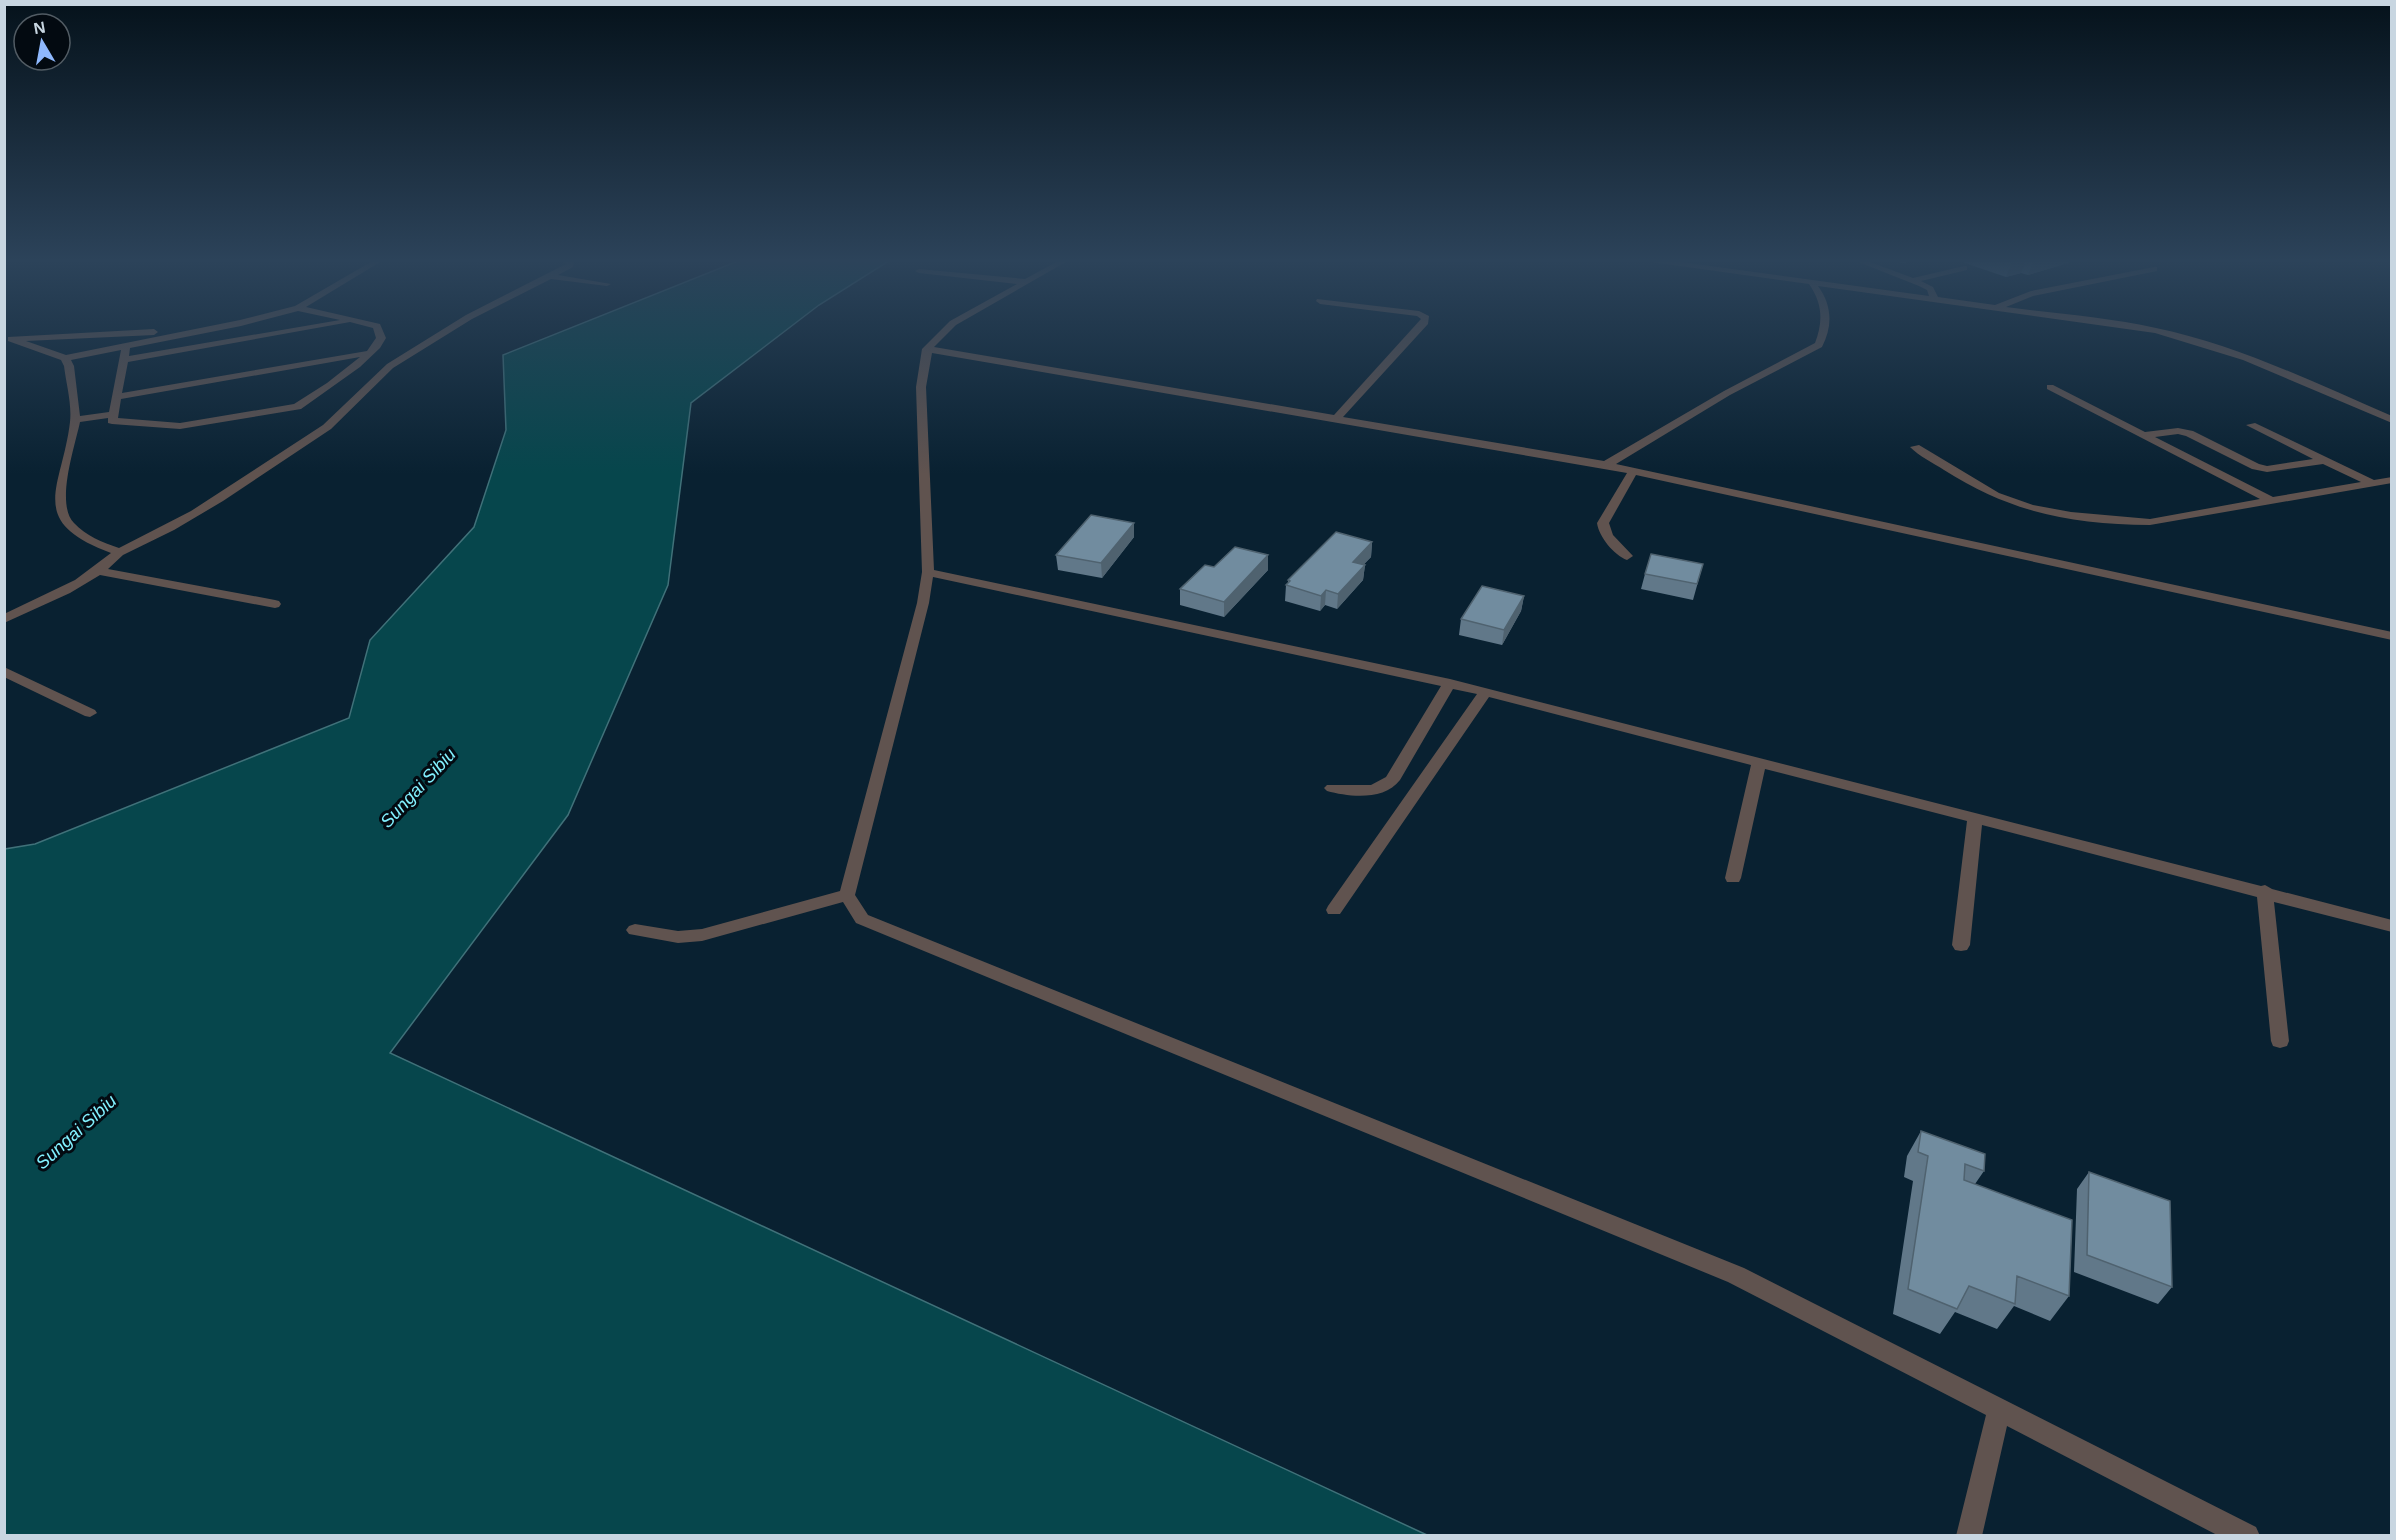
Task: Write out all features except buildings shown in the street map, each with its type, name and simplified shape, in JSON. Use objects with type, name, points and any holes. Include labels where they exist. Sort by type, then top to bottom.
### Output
[{"type":"street","points":[[8,339],[164,331]]},
{"type":"street","points":[[8,339],[64,358],[202,331]]},
{"type":"street","points":[[124,360],[297,331]]},
{"type":"street","points":[[126,346],[119,396],[112,421],[180,426],[297,407],[310,400],[374,352],[381,339],[378,331]]},
{"type":"street","points":[[4,619],[80,583],[100,571],[119,552],[153,539],[187,519],[327,427],[380,374],[447,331]]},
{"type":"street","points":[[942,331],[927,349],[921,387],[928,572],[923,603],[847,895],[862,919],[1736,1275],[2247,1536]]},
{"type":"street","points":[[1335,420],[1417,331]]},
{"type":"street","points":[[1606,465],[1727,393],[1819,345],[1824,331]]},
{"type":"street","points":[[2153,331],[2193,339],[2243,355],[2391,420]]},
{"type":"street","points":[[927,349],[1606,465],[2391,636]]},
{"type":"street","points":[[119,396],[374,352]]},
{"type":"street","points":[[64,358],[69,366],[75,420],[60,489],[61,508],[67,523],[90,541],[119,552]]},
{"type":"street","points":[[2050,387],[2270,500]]},
{"type":"street","points":[[75,420],[113,414]]},
{"type":"street","points":[[2251,425],[2373,483]]},
{"type":"street","points":[[2143,435],[2178,431],[2189,433],[2256,467],[2267,469],[2325,460]]},
{"type":"street","points":[[1915,447],[1995,495],[2046,510],[2125,522],[2150,522],[2391,480]]},
{"type":"street","points":[[1627,556],[1609,538],[1603,528],[1603,523],[1633,471]]},
{"type":"street","points":[[100,571],[275,604]]},
{"type":"street","points":[[928,572],[1450,683],[2265,891],[2391,926]]},
{"type":"street","points":[[4,671],[90,713]]},
{"type":"street","points":[[1332,788],[1372,792],[1384,787],[1392,780],[1450,683]]},
{"type":"street","points":[[1334,910],[1486,692]]},
{"type":"street","points":[[1733,878],[1760,762]]},
{"type":"street","points":[[1961,945],[1974,817]]},
{"type":"street","points":[[2265,891],[2280,1041]]},
{"type":"street","points":[[635,930],[678,937],[702,935],[847,895]]},
{"type":"street","points":[[1969,1536],[1999,1409]]},
{"type":"water","name":"Sungai Sibiu","points":[[563,331],[785,331],[691,403],[668,585],[568,815],[390,1053],[1427,1535],[5,1535],[5,849],[35,844],[349,718],[370,640],[474,527],[506,430],[503,355]]}]
